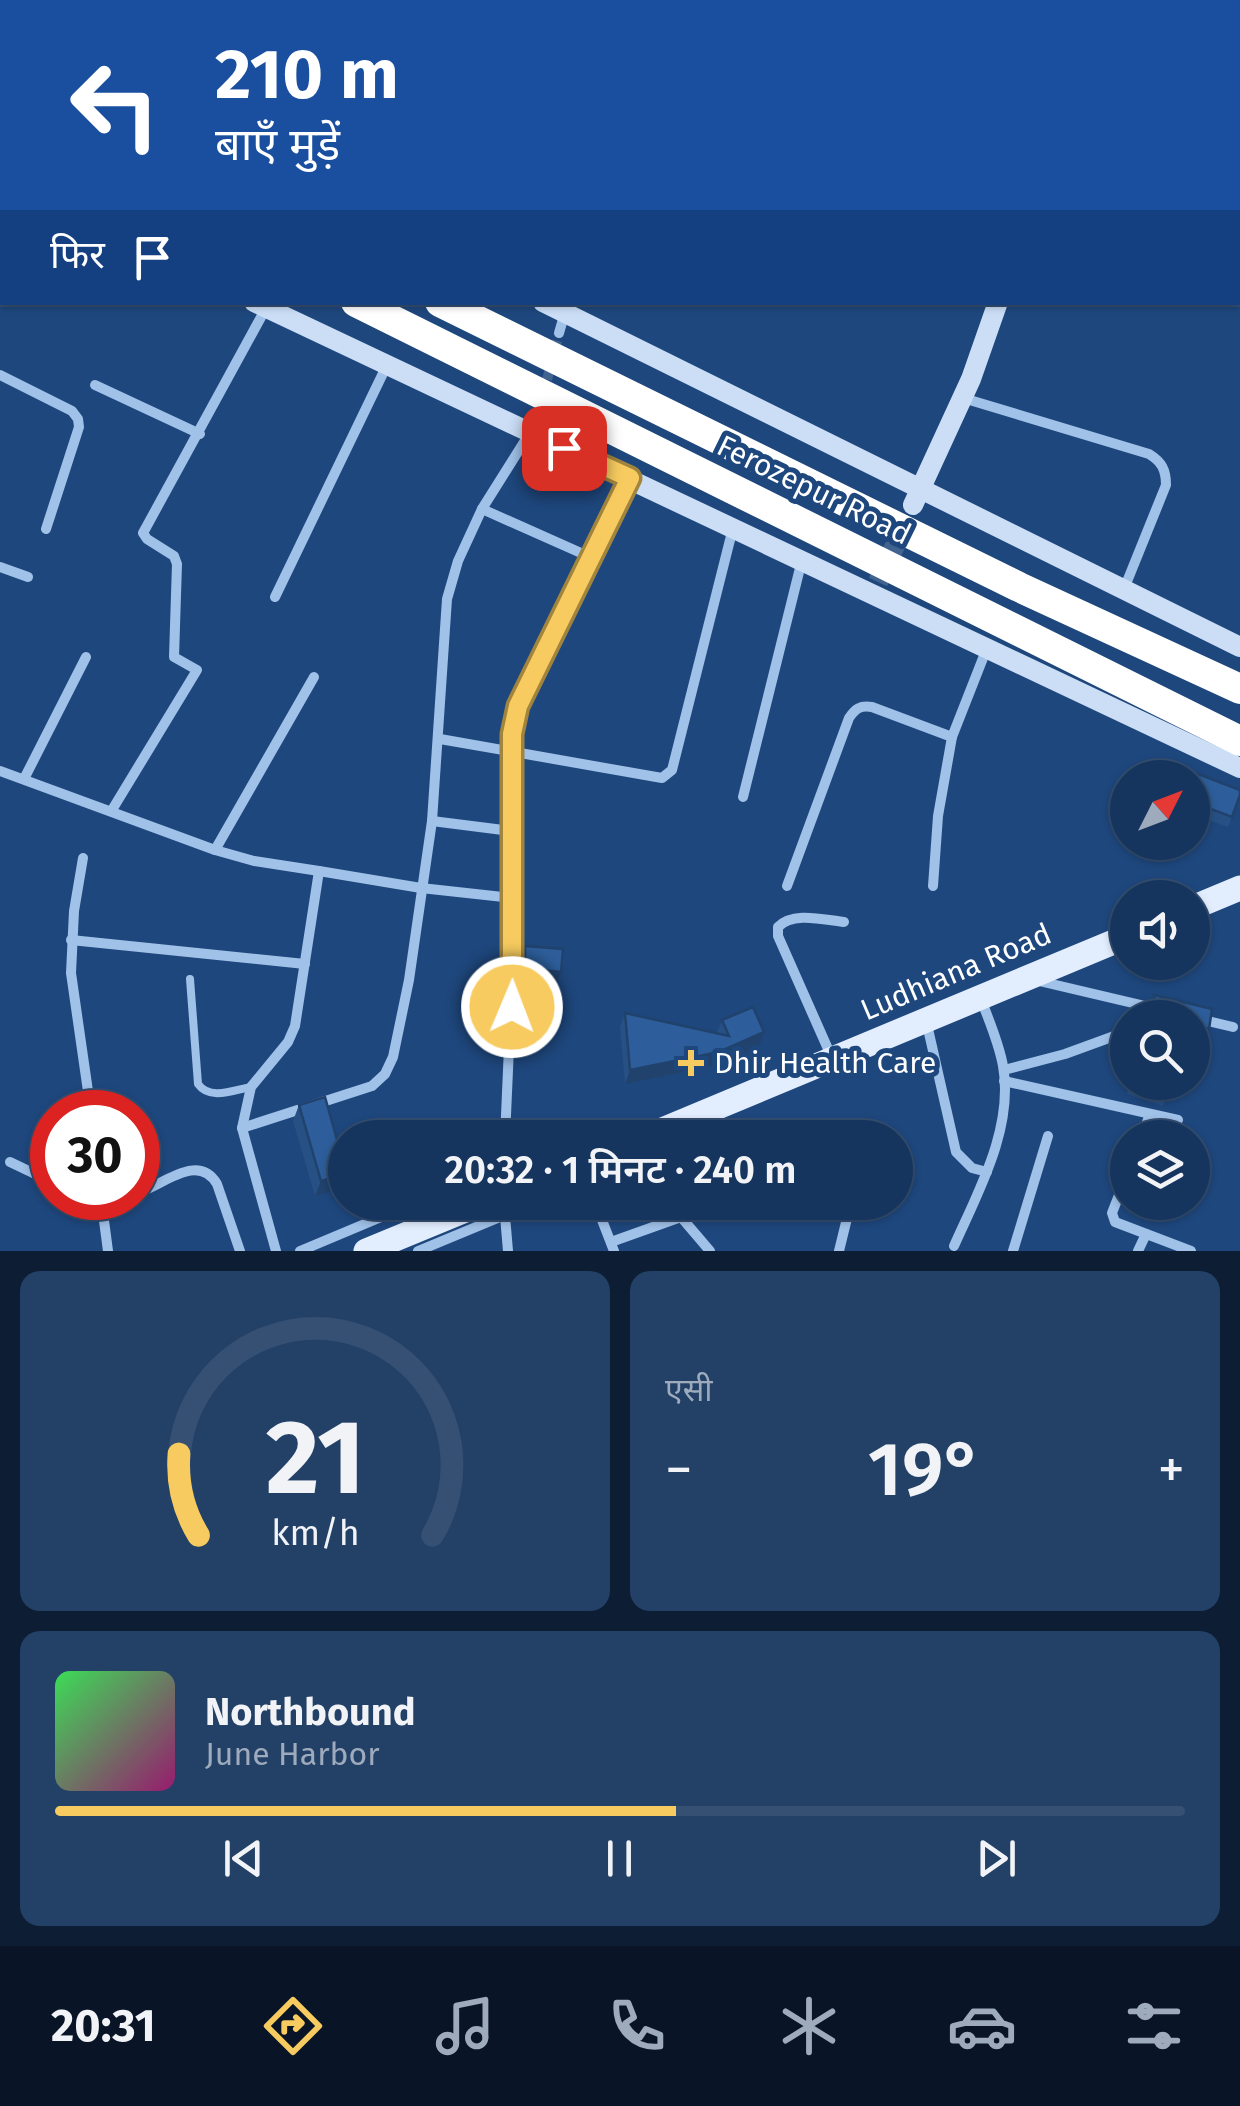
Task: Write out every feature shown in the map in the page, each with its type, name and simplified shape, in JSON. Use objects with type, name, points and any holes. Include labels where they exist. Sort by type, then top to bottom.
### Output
[{"type":"highway","name":"Ferozepur Road","points":[[362,305],[1240,741]]},
{"type":"highway","points":[[446,305],[1019,586],[1240,689]]},
{"type":"main road","points":[[260,305],[534,427],[630,478],[802,560],[876,587],[987,647],[1240,768]]},
{"type":"main road","points":[[917,497],[963,398],[997,305]]},
{"type":"main road","points":[[563,316],[917,497],[1240,647]]},
{"type":"main road","points":[[1210,900],[1240,888]]},
{"type":"main road","name":"Ludhiana Road","points":[[688,1120],[1110,944]]},
{"type":"main road","points":[[366,1251],[464,1220]]},
{"type":"street","points":[[112,810],[197,670],[174,657],[174,556],[146,539],[143,533],[200,434],[260,305]]},
{"type":"street","points":[[275,598],[388,364]]},
{"type":"street","points":[[0,375],[72,412],[78,419],[79,427],[46,530]]},
{"type":"street","points":[[94,385],[200,434]]},
{"type":"street","points":[[963,398],[1149,454],[1160,461],[1166,472],[1166,485],[1124,590]]},
{"type":"street","points":[[242,1128],[372,1086],[385,1074],[393,1057],[409,980],[432,821],[447,599],[458,561],[482,508],[534,427]]},
{"type":"street","points":[[505,1120],[511,1034],[512,751],[518,706],[630,478]]},
{"type":"street","points":[[482,508],[590,557]]},
{"type":"street","points":[[440,739],[667,776],[672,770],[734,528]]},
{"type":"street","points":[[743,797],[802,560]]},
{"type":"street","points":[[0,567],[28,577]]},
{"type":"street","points":[[933,886],[938,816],[952,737],[987,647]]},
{"type":"street","points":[[24,780],[86,658]]},
{"type":"street","points":[[215,850],[314,676]]},
{"type":"street","points":[[788,886],[855,709],[863,705],[872,707],[952,737]]},
{"type":"street","points":[[0,771],[254,861],[421,888],[512,898]]},
{"type":"street","points":[[432,821],[511,830]]},
{"type":"street","points":[[83,858],[71,940],[88,1090]]},
{"type":"street","points":[[276,1251],[242,1128],[251,1086],[288,1042],[295,1026],[319,871]]},
{"type":"street","points":[[833,1059],[778,936],[778,927],[794,918],[844,922]]},
{"type":"street","points":[[71,940],[305,964]]},
{"type":"street","points":[[1028,978],[1121,1000]]},
{"type":"street","points":[[954,1246],[999,1135],[1004,1076],[980,998]]},
{"type":"street","points":[[926,1020],[956,1152],[972,1168],[986,1172]]},
{"type":"street","points":[[1210,1021],[1234,1027]]},
{"type":"street","points":[[1004,1076],[1110,1038]]},
{"type":"street","points":[[1004,1076],[1178,1120]]},
{"type":"street","points":[[715,1108],[720,1120]]},
{"type":"street","points":[[1148,1120],[1150,1114]]},
{"type":"street","points":[[1013,1251],[1048,1136]]},
{"type":"street","points":[[10,1162],[30,1172]]},
{"type":"street","points":[[160,1183],[191,1169],[202,1168],[211,1174],[240,1251]]},
{"type":"street","points":[[603,1220],[613,1247],[681,1217],[710,1251]]},
{"type":"street","points":[[104,1220],[108,1251]]},
{"type":"street","points":[[300,1251],[374,1220]]},
{"type":"street","points":[[418,1251],[476,1220]]},
{"type":"street","points":[[498,1220],[508,1251]]},
{"type":"street","points":[[839,1251],[847,1220]]},
{"type":"street","points":[[1114,1220],[1191,1251]]},
{"type":"street","points":[[1138,1251],[1146,1234]]},
{"type":"lane","points":[[190,979],[198,1084],[211,1094],[251,1086]]},
{"type":"building","points":[[1210,779],[1240,790],[1232,817],[1210,809]]},
{"type":"building","points":[[525,946],[563,949],[561,972],[525,968]]},
{"type":"building","points":[[753,1007],[764,1032],[719,1052],[630,1070],[625,1013],[729,1036],[722,1020]]},
{"type":"building","points":[[325,1097],[331,1120],[328,1120],[328,1179],[321,1181],[299,1105]]},
{"type":"tunnel","points":[[536,423],[559,333]]},
{"type":"tunnel","points":[[878,582],[907,520]]},
{"type":"place","name":"Dhir Health Care","points":[[691,1063]]},
{"type":"route","points":[[512,1007],[512,734],[518,706],[630,478],[564,448]]}]
